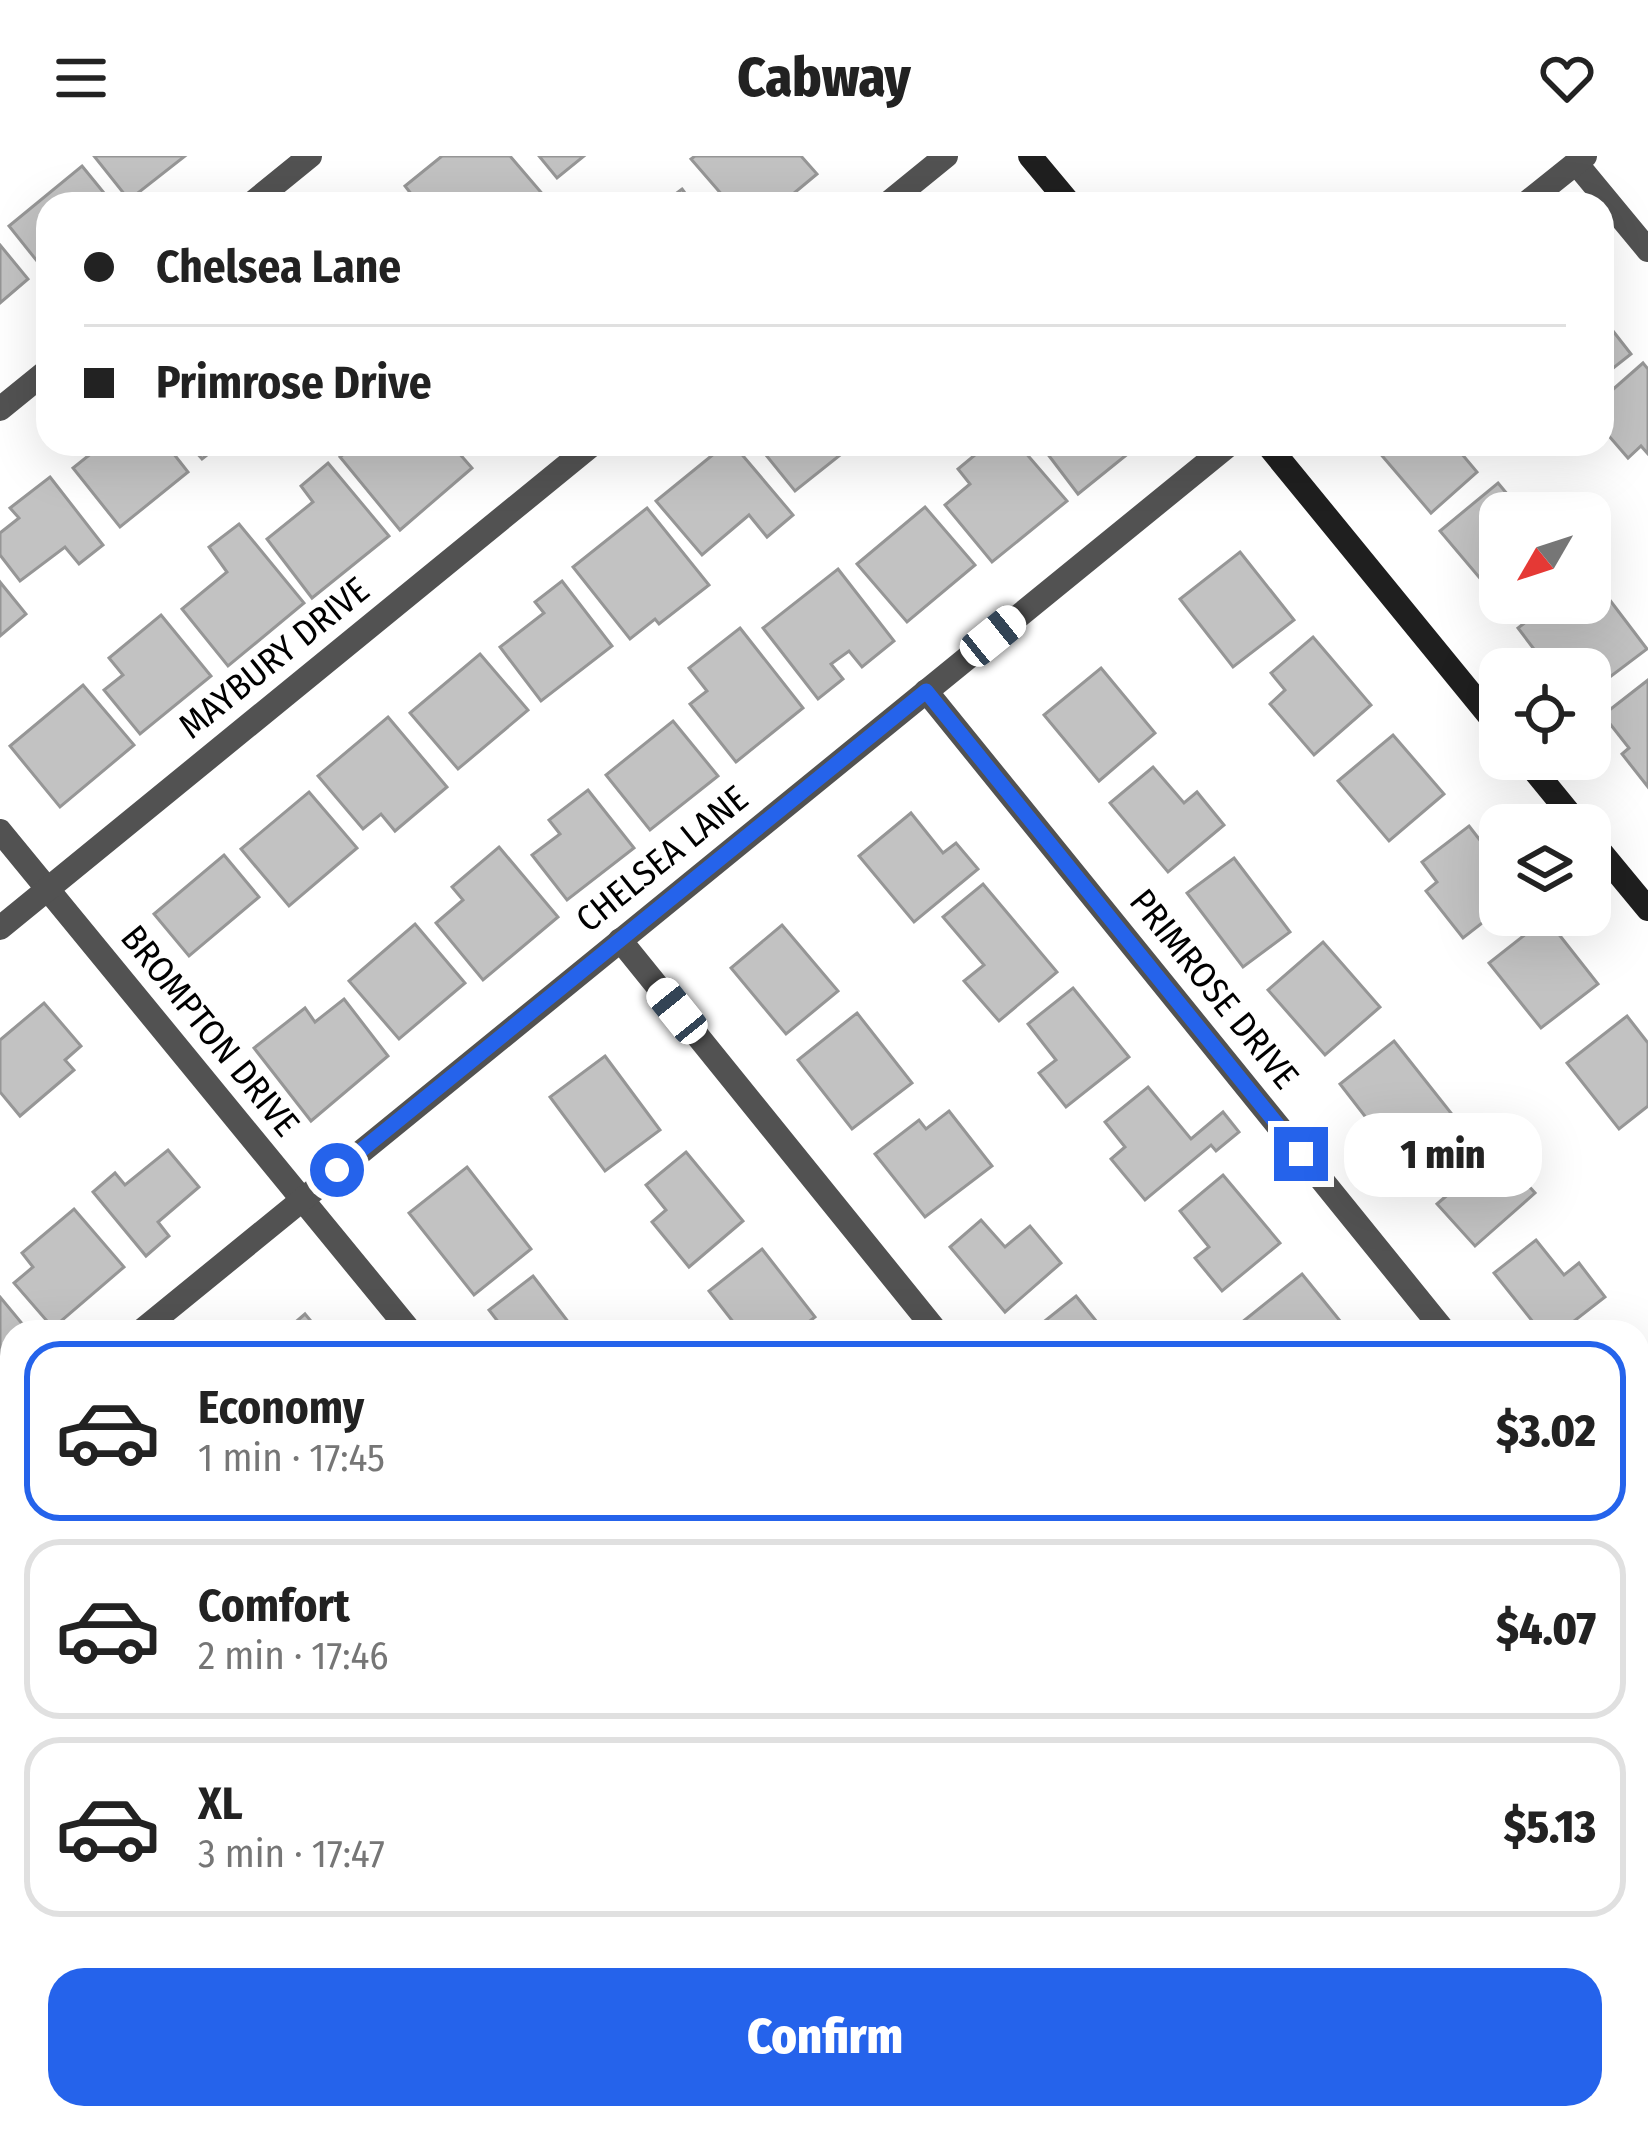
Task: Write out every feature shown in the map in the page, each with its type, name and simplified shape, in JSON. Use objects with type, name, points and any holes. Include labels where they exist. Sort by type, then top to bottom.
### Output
[{"type":"street","points":[[266,192],[310,156]]},
{"type":"street","points":[[902,192],[946,156]]},
{"type":"street","points":[[1030,156],[1060,192]]},
{"type":"street","points":[[1540,192],[1580,159],[1605,192]]},
{"type":"street","points":[[1614,204],[1648,250]]},
{"type":"street","points":[[0,409],[36,380]]},
{"type":"street","name":"MAYBURY DRIVE","points":[[0,928],[578,456]]},
{"type":"street","name":"CHELSEA LANE","points":[[155,1320],[1215,456]]},
{"type":"street","points":[[1277,456],[1479,703]]},
{"type":"street","name":"PRIMROSE DRIVE","points":[[926,691],[1435,1320]]},
{"type":"street","points":[[1542,780],[1562,804]]},
{"type":"street","name":"BROMPTON DRIVE","points":[[0,831],[401,1320]]},
{"type":"street","points":[[1611,864],[1648,910]]},
{"type":"street","points":[[620,940],[927,1320]]},
{"type":"building","points":[[94,156],[185,156],[139,192],[123,192]]},
{"type":"building","points":[[442,156],[510,156],[541,192],[410,192],[405,186]]},
{"type":"building","points":[[539,156],[584,156],[557,178]]},
{"type":"building","points":[[801,156],[817,174],[795,192],[720,192],[691,159]]},
{"type":"building","points":[[82,166],[103,192],[50,192]]},
{"type":"building","points":[[36,204],[36,260],[9,226]]},
{"type":"building","points":[[0,245],[28,279],[0,303]]},
{"type":"building","points":[[1614,332],[1631,354],[1614,367]]},
{"type":"building","points":[[1643,363],[1648,369],[1648,454],[1641,446],[1628,458],[1614,442],[1614,388]]},
{"type":"building","points":[[88,456],[175,456],[188,472],[120,527],[73,468]]},
{"type":"building","points":[[462,456],[472,468],[400,530],[340,457]]},
{"type":"building","points":[[711,456],[743,456],[793,515],[767,537],[749,515],[702,555],[656,501]]},
{"type":"building","points":[[767,456],[839,456],[795,491]]},
{"type":"building","points":[[974,456],[1028,456],[1067,501],[992,562],[945,505],[970,484],[958,469]]},
{"type":"building","points":[[1049,456],[1125,456],[1078,494]]},
{"type":"building","points":[[1382,456],[1464,456],[1477,472],[1431,513]]},
{"type":"building","points":[[328,463],[389,536],[312,598],[267,539],[313,502],[301,486]]},
{"type":"building","points":[[50,477],[103,545],[79,564],[65,547],[20,581],[0,555],[0,533],[19,518],[10,508]]},
{"type":"building","points":[[1479,499],[1479,577],[1440,531]]},
{"type":"building","points":[[925,507],[975,565],[907,622],[857,564]]},
{"type":"building","points":[[647,508],[709,585],[659,624],[655,619],[630,639],[573,567]]},
{"type":"building","points":[[239,524],[304,603],[228,666],[182,609],[227,572],[209,547]]},
{"type":"building","points":[[1240,552],[1294,620],[1233,667],[1180,599]]},
{"type":"building","points":[[838,569],[894,641],[862,667],[849,651],[831,664],[843,679],[818,699],[763,628]]},
{"type":"building","points":[[562,581],[612,646],[541,701],[500,647],[544,613],[535,602]]},
{"type":"building","points":[[0,582],[26,614],[0,636]]},
{"type":"building","points":[[1611,602],[1647,649],[1611,676],[1611,648],[1533,648],[1518,628],[1523,624],[1611,624]]},
{"type":"building","points":[[161,615],[211,676],[140,734],[104,690],[123,675],[109,658]]},
{"type":"building","points":[[740,628],[803,708],[736,762],[690,704],[707,691],[689,668]]},
{"type":"building","points":[[1313,637],[1371,705],[1314,755],[1270,704],[1285,690],[1271,673]]},
{"type":"building","points":[[480,654],[528,710],[458,769],[410,713]]},
{"type":"building","points":[[1101,668],[1155,733],[1099,781],[1044,715]]},
{"type":"building","points":[[1648,680],[1648,787],[1622,754],[1629,748],[1611,725],[1611,709]]},
{"type":"building","points":[[83,685],[134,745],[60,807],[10,746]]},
{"type":"building","points":[[388,717],[447,787],[395,831],[381,814],[363,829],[318,776]]},
{"type":"building","points":[[673,721],[718,776],[650,830],[606,775]]},
{"type":"building","points":[[1393,735],[1444,794],[1389,841],[1338,781]]},
{"type":"building","points":[[1153,767],[1184,803],[1197,792],[1224,825],[1168,872],[1110,803]]},
{"type":"building","points":[[588,790],[634,848],[567,900],[532,855],[560,834],[549,820]]},
{"type":"building","points":[[309,792],[357,848],[289,906],[241,849]]},
{"type":"building","points":[[911,813],[943,853],[956,843],[978,869],[914,922],[859,856]]},
{"type":"building","points":[[1469,826],[1479,839],[1479,925],[1463,938],[1426,891],[1437,882],[1422,862]]},
{"type":"building","points":[[499,847],[558,917],[483,980],[436,923],[463,900],[452,887]]},
{"type":"building","points":[[224,855],[259,897],[189,956],[154,914]]},
{"type":"building","points":[[1234,858],[1290,932],[1243,967],[1187,893]]},
{"type":"building","points":[[983,884],[1057,972],[999,1021],[964,981],[984,965],[943,917]]},
{"type":"building","points":[[415,924],[465,983],[399,1039],[349,981]]},
{"type":"building","points":[[782,925],[838,991],[786,1034],[731,968]]},
{"type":"building","points":[[1523,936],[1560,936],[1598,984],[1541,1028],[1489,963]]},
{"type":"building","points":[[1323,942],[1380,1007],[1325,1055],[1268,990]]},
{"type":"building","points":[[1073,988],[1129,1057],[1066,1107],[1039,1073],[1056,1060],[1028,1024]]},
{"type":"building","points":[[344,999],[388,1056],[311,1121],[254,1048],[305,1008],[315,1022]]},
{"type":"building","points":[[44,1003],[81,1046],[65,1060],[74,1070],[20,1116],[0,1092],[0,1040]]},
{"type":"building","points":[[857,1013],[912,1083],[852,1129],[798,1060]]},
{"type":"building","points":[[1627,1016],[1648,1043],[1648,1106],[1619,1129],[1567,1063]]},
{"type":"building","points":[[1394,1041],[1451,1113],[1377,1171],[1358,1148],[1378,1133],[1340,1084]]},
{"type":"building","points":[[605,1056],[660,1130],[605,1171],[550,1097]]},
{"type":"building","points":[[1148,1087],[1191,1139],[1223,1112],[1239,1132],[1216,1151],[1211,1145],[1145,1200],[1111,1159],[1125,1147],[1105,1122]]},
{"type":"building","points":[[949,1111],[992,1166],[925,1217],[875,1154],[919,1120],[926,1129]]},
{"type":"building","points":[[1481,1133],[1535,1193],[1475,1246],[1437,1204],[1452,1191],[1436,1172]]},
{"type":"building","points":[[168,1150],[199,1187],[158,1222],[169,1236],[146,1256],[93,1192],[115,1173],[125,1185]]},
{"type":"building","points":[[686,1152],[743,1221],[689,1267],[652,1222],[666,1210],[646,1185]]},
{"type":"building","points":[[467,1167],[531,1249],[474,1295],[409,1213]]},
{"type":"building","points":[[1223,1175],[1280,1243],[1222,1291],[1195,1258],[1209,1247],[1180,1211]]},
{"type":"building","points":[[74,1209],[124,1267],[62,1320],[46,1320],[14,1283],[33,1267],[22,1253]]},
{"type":"building","points":[[981,1220],[1005,1247],[1030,1226],[1061,1263],[1005,1312],[950,1247]]},
{"type":"building","points":[[1536,1240],[1564,1275],[1579,1263],[1605,1297],[1575,1320],[1531,1320],[1494,1273]]},
{"type":"building","points":[[762,1249],[815,1317],[732,1320],[709,1291]]},
{"type":"building","points":[[1302,1274],[1339,1320],[1245,1320]]},
{"type":"building","points":[[533,1276],[567,1320],[497,1320],[489,1310]]},
{"type":"building","points":[[1076,1296],[1095,1320],[1046,1320]]},
{"type":"building","points":[[0,1297],[19,1320],[0,1320]]},
{"type":"route","points":[[337,1170],[926,691],[1301,1154]]}]
